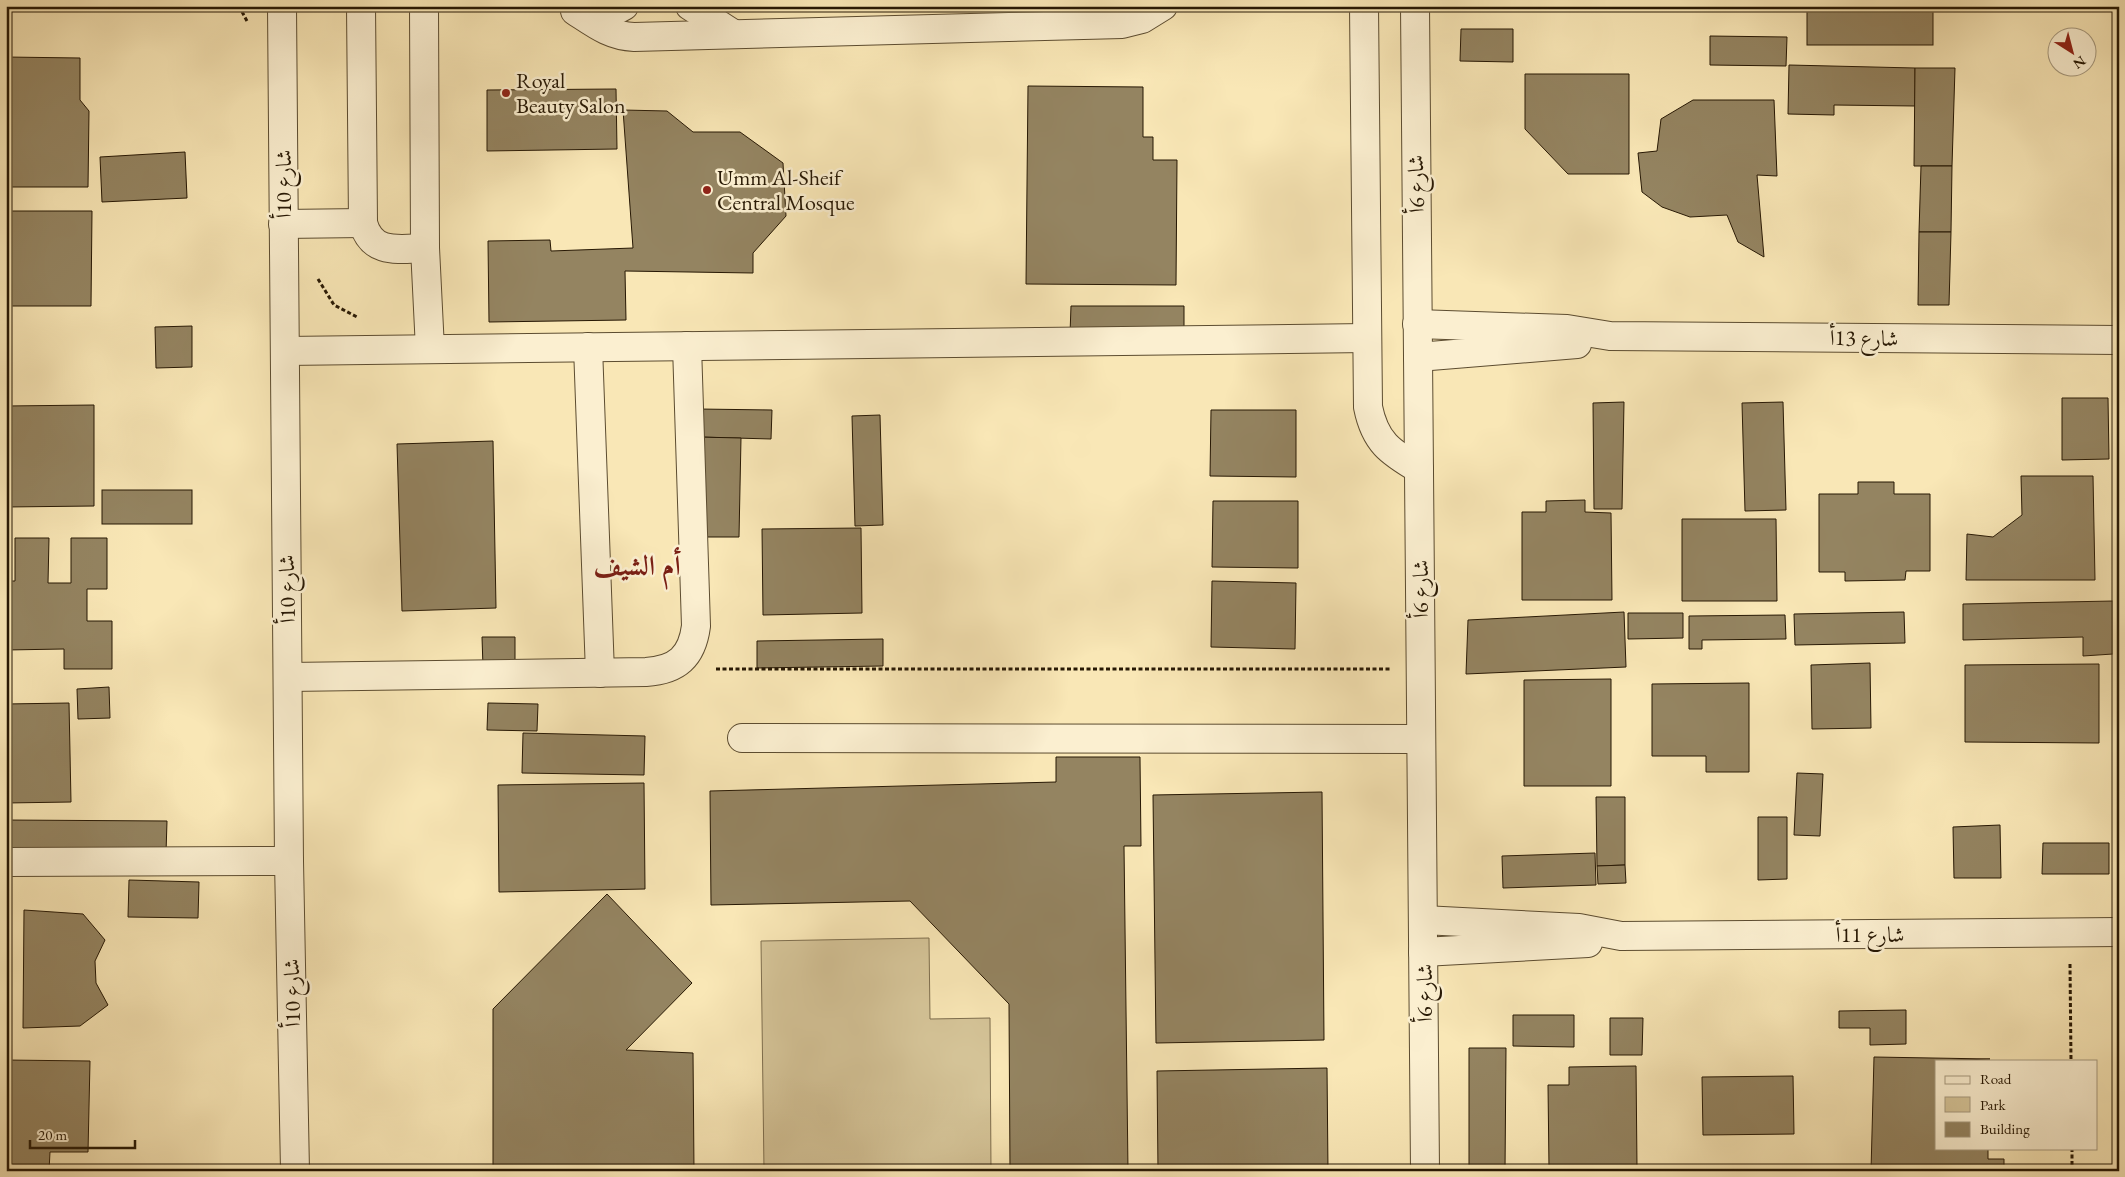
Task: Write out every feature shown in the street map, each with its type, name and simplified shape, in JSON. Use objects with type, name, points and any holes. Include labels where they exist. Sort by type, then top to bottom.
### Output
[{"type":"street","name":"شارع 10أ","points":[[282,6],[290,861],[295,1171]]},
{"type":"street","points":[[361,6],[363,223],[369,237],[381,247],[388,249],[425,248]]},
{"type":"street","points":[[424,6],[425,248],[430,349]]},
{"type":"street","points":[[572,8],[590,14],[604,14],[624,6]]},
{"type":"street","points":[[690,6],[732,33]]},
{"type":"street","points":[[572,8],[600,28],[622,36],[1122,24],[1142,18],[1163,6]]},
{"type":"street","points":[[1364,6],[1368,408],[1376,434],[1384,446],[1419,469]]},
{"type":"street","name":"شارع 6أ","points":[[1415,6],[1425,1171]]},
{"type":"street","points":[[284,224],[363,223]]},
{"type":"street","name":"شارع 13أ","points":[[1418,324],[1568,329],[1610,336],[2119,340]]},
{"type":"street","name":"شارع 13أ","points":[[1418,357],[1566,346],[1610,336]]},
{"type":"street","points":[[285,351],[1367,338]]},
{"type":"street","points":[[288,677],[658,671],[671,667],[681,660],[689,650],[694,639],[696,626],[687,346]]},
{"type":"street","points":[[588,347],[600,672]]},
{"type":"street","points":[[742,738],[1422,739]]},
{"type":"street","points":[[6,862],[290,861]]},
{"type":"street","name":"شارع 11أ","points":[[1423,920],[1579,928],[1621,936],[2119,932]]},
{"type":"street","name":"شارع 11أ","points":[[1423,952],[1578,945],[1621,936]]},
{"type":"path","points":[[689,650],[706,669],[1420,668]]},
{"type":"path","points":[[2070,933],[2071,1060]]},
{"type":"path","points":[[2072,1150],[2072,1171]]},
{"type":"green space","points":[[929,938],[930,1019],[990,1018],[991,1171],[764,1171],[761,941]]},
{"type":"building","points":[[1559,6],[1612,6],[1612,9],[1562,11]]},
{"type":"building","points":[[1807,6],[1933,6],[1933,45],[1807,45]]},
{"type":"building","points":[[1461,29],[1513,29],[1513,62],[1460,61]]},
{"type":"building","points":[[1710,36],[1787,37],[1786,66],[1710,65]]},
{"type":"building","points":[[6,57],[80,58],[80,100],[89,111],[88,187],[6,187]]},
{"type":"building","points":[[1789,65],[1915,68],[1915,106],[1834,105],[1834,115],[1788,114]]},
{"type":"building","points":[[1915,68],[1955,68],[1952,166],[1914,166]]},
{"type":"building","points":[[1525,74],[1629,74],[1629,174],[1568,174],[1525,129]]},
{"type":"building","points":[[1028,86],[1143,87],[1143,137],[1153,137],[1153,160],[1177,160],[1176,285],[1026,284]]},
{"type":"building","points":[[616,89],[617,149],[487,151],[487,90]]},
{"type":"building","points":[[1693,100],[1774,100],[1777,176],[1757,175],[1764,257],[1738,242],[1727,215],[1690,217],[1662,207],[1642,192],[1638,153],[1657,151],[1661,119]]},
{"type":"building","name":"Umm Al-Sheif Central Mosque","points":[[623,110],[667,111],[693,132],[740,132],[783,163],[786,216],[753,253],[753,273],[625,271],[626,320],[489,322],[488,241],[550,240],[551,251],[633,248]]},
{"type":"building","points":[[185,152],[187,198],[102,202],[100,157]]},
{"type":"building","points":[[1921,166],[1952,166],[1951,232],[1919,232]]},
{"type":"building","points":[[6,211],[92,211],[91,306],[6,306]]},
{"type":"building","points":[[1919,232],[1951,232],[1949,305],[1918,305]]},
{"type":"building","points":[[1071,306],[1184,306],[1184,334],[1070,334]]},
{"type":"building","points":[[192,326],[192,367],[156,368],[155,327]]},
{"type":"building","points":[[2062,398],[2108,398],[2109,459],[2062,460]]},
{"type":"building","points":[[1624,402],[1622,509],[1594,509],[1593,403]]},
{"type":"building","points":[[1783,402],[1786,510],[1745,511],[1742,403]]},
{"type":"building","points":[[94,405],[94,506],[6,507],[6,406]]},
{"type":"building","points":[[698,409],[772,410],[771,439],[698,437]]},
{"type":"building","points":[[1211,410],[1296,410],[1296,477],[1210,476]]},
{"type":"building","points":[[880,415],[883,525],[855,526],[852,416]]},
{"type":"building","points":[[698,437],[741,438],[739,537],[695,537]]},
{"type":"building","points":[[493,441],[496,608],[402,611],[397,444]]},
{"type":"building","points":[[2021,476],[2093,476],[2095,580],[1966,580],[1967,534],[1993,537],[2022,515]]},
{"type":"building","points":[[1858,482],[1894,482],[1894,494],[1930,494],[1930,571],[1906,571],[1905,580],[1845,581],[1845,572],[1819,572],[1819,494],[1858,494]]},
{"type":"building","points":[[102,490],[192,490],[192,524],[102,524]]},
{"type":"building","points":[[1585,500],[1585,512],[1611,513],[1612,600],[1522,600],[1522,512],[1546,512],[1546,501]]},
{"type":"building","points":[[1213,501],[1298,501],[1298,568],[1212,567]]},
{"type":"building","points":[[1682,519],[1776,519],[1777,601],[1682,601]]},
{"type":"building","points":[[861,528],[862,613],[763,615],[762,529]]},
{"type":"building","points":[[15,538],[49,538],[48,583],[71,583],[71,538],[107,538],[107,589],[87,589],[87,621],[112,621],[112,669],[64,669],[64,649],[6,650],[6,581],[15,581]]},
{"type":"building","points":[[1212,581],[1296,583],[1295,649],[1211,647]]},
{"type":"building","points":[[2113,601],[2113,654],[2083,656],[2083,637],[1963,640],[1963,604]]},
{"type":"building","points":[[1624,612],[1626,667],[1466,674],[1468,620]]},
{"type":"building","points":[[1904,612],[1905,643],[1795,645],[1794,614]]},
{"type":"building","points":[[1628,613],[1683,613],[1683,638],[1628,639]]},
{"type":"building","points":[[1785,615],[1786,639],[1702,640],[1702,649],[1689,649],[1689,616]]},
{"type":"building","points":[[482,637],[515,637],[515,667],[483,667]]},
{"type":"building","points":[[883,639],[883,666],[757,668],[757,641]]},
{"type":"building","points":[[1870,663],[1871,728],[1812,729],[1811,665]]},
{"type":"building","points":[[2099,664],[2099,743],[1965,742],[1965,665]]},
{"type":"building","points":[[1611,679],[1611,786],[1524,786],[1524,680]]},
{"type":"building","points":[[1749,683],[1749,772],[1706,772],[1706,756],[1652,756],[1652,684]]},
{"type":"building","points":[[109,687],[110,718],[78,719],[77,689]]},
{"type":"building","points":[[69,703],[71,802],[6,803],[6,704]]},
{"type":"building","points":[[488,703],[538,704],[537,731],[487,730]]},
{"type":"building","points":[[523,733],[645,736],[644,775],[522,773]]},
{"type":"building","points":[[1056,757],[1140,757],[1141,846],[1124,846],[1128,1171],[1010,1171],[1009,1004],[910,901],[711,905],[710,791],[1056,782]]},
{"type":"building","points":[[1797,773],[1823,774],[1820,836],[1794,835]]},
{"type":"building","points":[[644,783],[645,889],[499,892],[498,785]]},
{"type":"building","points":[[1322,792],[1324,1040],[1156,1043],[1153,795]]},
{"type":"building","points":[[1596,797],[1625,797],[1625,865],[1597,866]]},
{"type":"building","points":[[1758,817],[1787,817],[1787,879],[1758,880]]},
{"type":"building","points":[[6,820],[167,821],[166,853],[6,851]]},
{"type":"building","points":[[2000,825],[2001,878],[1954,878],[1953,827]]},
{"type":"building","points":[[2043,843],[2109,843],[2109,874],[2042,874]]},
{"type":"building","points":[[1595,853],[1596,885],[1503,888],[1502,856]]},
{"type":"building","points":[[1625,865],[1626,883],[1598,884],[1597,866]]},
{"type":"building","points":[[129,880],[199,882],[198,918],[128,917]]},
{"type":"building","points":[[607,894],[692,983],[626,1050],[693,1053],[694,1171],[493,1171],[493,1009]]},
{"type":"building","points":[[24,910],[83,914],[105,940],[95,961],[96,983],[108,1005],[80,1026],[23,1028]]},
{"type":"building","points":[[1906,1010],[1906,1044],[1870,1045],[1870,1028],[1839,1028],[1839,1011]]},
{"type":"building","points":[[1513,1015],[1574,1015],[1574,1047],[1513,1046]]},
{"type":"building","points":[[1610,1018],[1643,1018],[1642,1055],[1610,1055]]},
{"type":"building","points":[[1469,1048],[1506,1048],[1505,1171],[1469,1171]]},
{"type":"building","points":[[1874,1057],[1990,1059],[1935,1060],[1935,1150],[1988,1150],[1988,1159],[2004,1159],[2004,1171],[1871,1171]]},
{"type":"building","points":[[6,1060],[90,1061],[88,1152],[50,1152],[49,1171],[6,1171]]},
{"type":"building","points":[[1636,1066],[1637,1167],[1549,1168],[1548,1085],[1569,1085],[1569,1067]]},
{"type":"building","points":[[1327,1068],[1328,1171],[1158,1171],[1157,1071]]},
{"type":"building","points":[[1793,1076],[1794,1134],[1703,1135],[1702,1077]]},
{"type":"place","name":"Royal Beauty Salon","points":[[506,93]]},
{"type":"place","name":"Umm Al-Sheif Central Mosque","points":[[707,190]]},
{"type":"district","name":"أم الشيف","points":[[637,565]]}]
